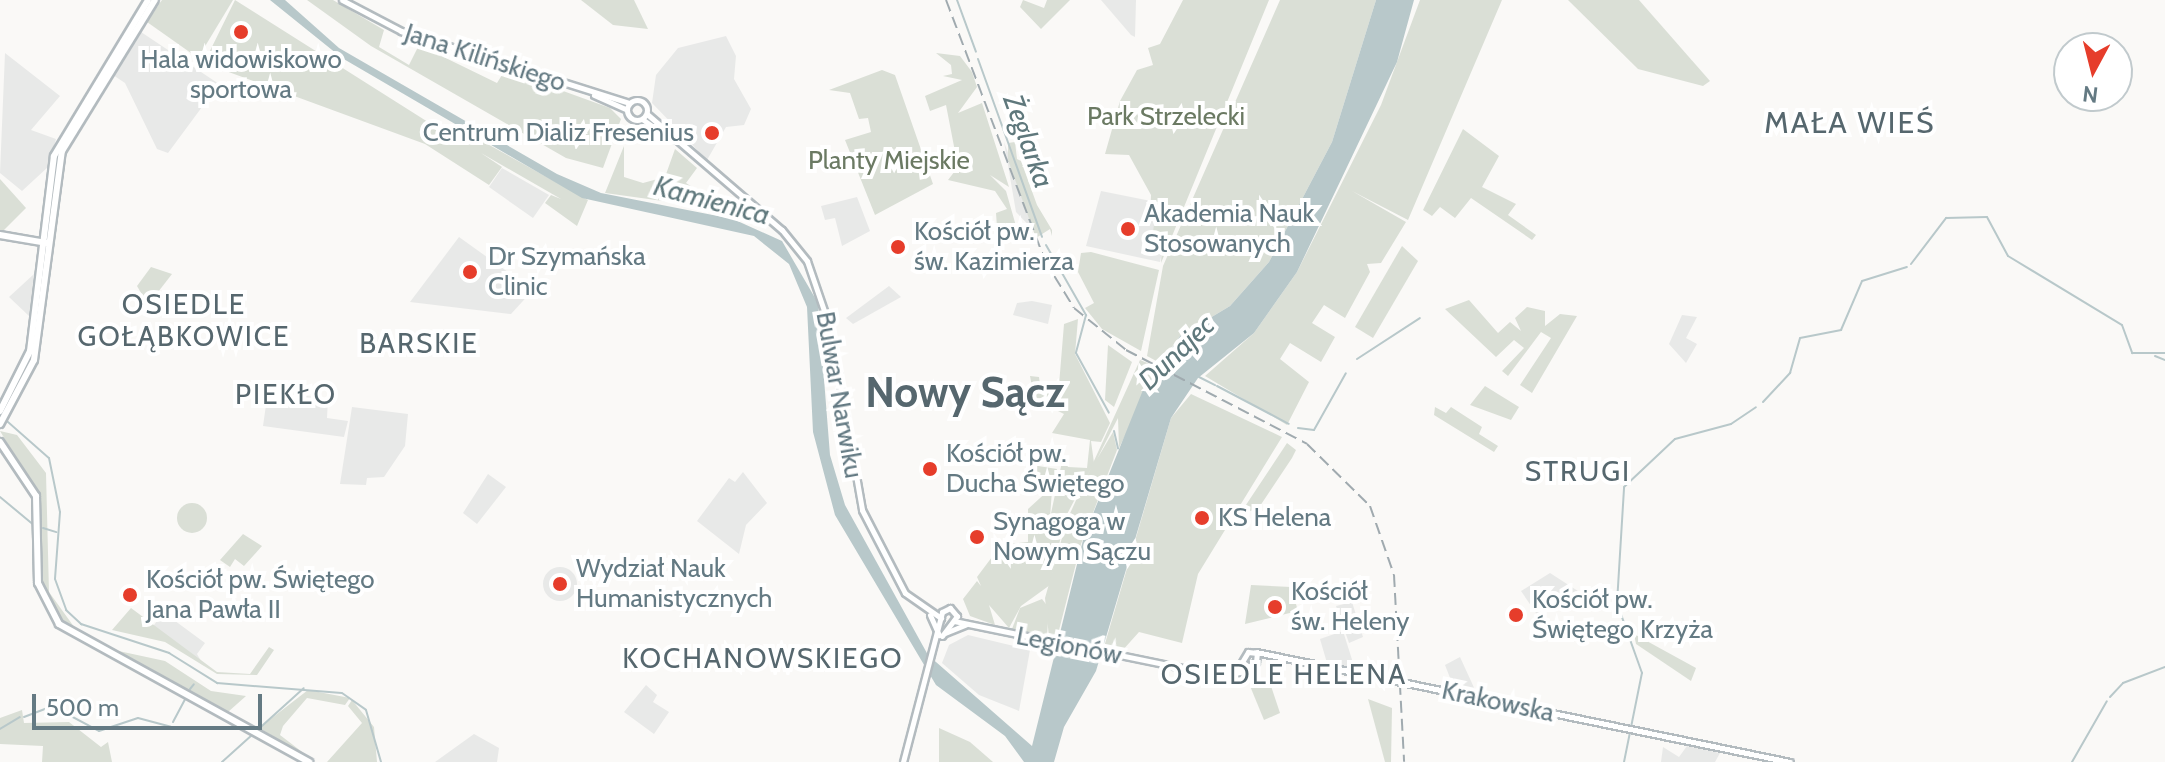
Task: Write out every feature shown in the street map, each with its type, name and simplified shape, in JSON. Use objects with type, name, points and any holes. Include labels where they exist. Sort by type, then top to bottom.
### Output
[{"type":"main road","points":[[0,411],[23,386],[36,350],[56,150],[148,0]]},
{"type":"main road","points":[[0,424],[20,377],[48,244],[62,151],[155,0]]},
{"type":"main road","name":"Jana Kilińskiego","points":[[342,0],[393,28],[628,106]]},
{"type":"main road","points":[[641,101],[644,116],[632,119],[628,106],[641,101]]},
{"type":"main road","name":"Bulwar Narwiku","points":[[644,116],[775,224],[807,261],[832,337],[856,493],[911,599],[927,612],[948,619]]},
{"type":"main road","points":[[0,235],[48,244]]},
{"type":"main road","points":[[0,444],[11,455],[36,496],[38,583],[59,624],[309,762]]},
{"type":"main road","points":[[903,762],[940,636],[948,619],[911,599]]},
{"type":"main road","points":[[927,612],[940,636]]},
{"type":"main road","name":"Legionów","points":[[948,619],[978,626]]},
{"type":"main road","name":"Legionów","points":[[948,619],[1035,640],[1180,668],[1236,672],[1249,661]]},
{"type":"main road","points":[[940,636],[969,624]]},
{"type":"main road","points":[[1256,652],[1258,660]]},
{"type":"main road","points":[[1249,661],[1256,652]]},
{"type":"main road","name":"Krakowska","points":[[1256,652],[1790,762]]},
{"type":"main road","points":[[1249,661],[1269,654]]},
{"type":"shaded area","points":[[1101,0],[1136,0],[1135,37],[1131,35]]},
{"type":"shaded area","points":[[141,32],[219,84],[168,153],[157,149],[125,83],[113,75]]},
{"type":"shaded area","points":[[726,36],[736,56],[734,79],[751,109],[744,125],[726,127],[707,160],[652,103],[656,75],[678,48]]},
{"type":"shaded area","points":[[5,53],[60,96],[31,130],[56,139],[48,167],[22,191],[0,173]]},
{"type":"shaded area","points":[[1004,142],[1039,236],[1016,212]]},
{"type":"shaded area","points":[[502,168],[549,195],[533,218],[489,187]]},
{"type":"shaded area","name":"Akademia Nauk Stosowanych","points":[[1101,191],[1171,205],[1160,262],[1086,246]]},
{"type":"shaded area","points":[[857,197],[870,231],[842,246],[835,218],[825,220],[821,206]]},
{"type":"shaded area","points":[[459,237],[533,290],[511,314],[410,302]]},
{"type":"shaded area","points":[[34,274],[29,316],[9,297]]},
{"type":"shaded area","points":[[889,286],[901,297],[853,324],[846,318]]},
{"type":"shaded area","points":[[1032,301],[1052,305],[1048,324],[1013,315],[1017,303]]},
{"type":"shaded area","points":[[1682,315],[1697,317],[1686,338],[1697,344],[1686,363],[1669,344]]},
{"type":"shaded area","points":[[268,391],[328,399],[327,418],[348,421],[344,437],[263,426]]},
{"type":"shaded area","points":[[352,407],[408,414],[405,446],[384,477],[367,478],[366,485],[340,484]]},
{"type":"shaded area","points":[[743,472],[767,503],[746,525],[739,554],[697,521],[729,478],[735,482]]},
{"type":"shaded area","points":[[488,474],[506,487],[477,524],[463,513]]},
{"type":"shaded area","name":"Wydział Nauk Humanistycznych","points":[[560,567],[572,572],[577,584],[572,596],[560,601],[548,596],[543,584],[548,572]]},
{"type":"shaded area","points":[[1550,573],[1581,593],[1538,616],[1521,591]]},
{"type":"shaded area","points":[[1352,602],[1363,637],[1349,643],[1336,606]]},
{"type":"shaded area","points":[[163,612],[205,643],[197,654],[204,666],[152,628]]},
{"type":"shaded area","points":[[1343,631],[1354,666],[1352,668],[1327,663],[1320,639]]},
{"type":"shaded area","points":[[968,635],[1030,650],[1019,711],[979,695],[942,663],[949,645]]},
{"type":"shaded area","points":[[1460,657],[1476,692],[1454,688],[1445,665]]},
{"type":"shaded area","points":[[646,685],[657,695],[653,702],[669,712],[654,734],[624,712]]},
{"type":"shaded area","points":[[474,734],[499,748],[497,762],[435,762]]},
{"type":"shaded area","points":[[1687,746],[1720,753],[1715,762],[1661,762],[1663,747],[1679,757]]},
{"type":"green space","points":[[162,0],[233,0],[198,58],[147,22]]},
{"type":"green space","points":[[235,0],[458,141],[464,131],[588,200],[577,226],[545,203],[551,195],[561,199],[481,153],[502,167],[489,185],[425,144],[204,63]]},
{"type":"green space","points":[[307,0],[333,0],[384,30],[379,47],[409,65],[419,45],[497,83],[505,70],[610,108],[621,119],[603,168],[566,158],[371,46]]},
{"type":"green space","points":[[581,0],[634,0],[648,29],[613,25]]},
{"type":"green space","points":[[1023,0],[1044,8],[1047,0],[1070,0],[1041,29],[1020,7]]},
{"type":"green space","name":"Park Strzelecki","points":[[1183,0],[1269,0],[1161,263],[1162,248],[1151,245],[1154,225],[1167,226],[1155,223],[1159,203],[1150,222],[1151,195],[1129,155],[1105,154],[1120,101],[1137,70],[1153,65],[1148,48],[1160,44]]},
{"type":"green space","points":[[1280,0],[1376,0],[1332,142],[1269,262],[1230,306],[1180,336],[1160,363],[1147,356],[1163,266]]},
{"type":"green space","points":[[1420,0],[1502,0],[1408,220],[1352,191],[1406,222],[1381,263],[1367,264],[1370,272],[1345,318],[1324,305],[1312,323],[1335,337],[1321,362],[1290,343],[1280,359],[1309,382],[1287,425],[1205,376],[1254,333],[1297,272],[1381,105]]},
{"type":"green space","points":[[1568,0],[1639,0],[1710,81],[1703,86],[1638,69]]},
{"type":"green space","points":[[936,53],[960,56],[972,72],[977,87],[958,113],[982,103],[1009,187],[990,175],[1006,191],[1020,240],[1006,241],[1007,226],[997,227],[996,213],[1007,209],[995,191],[948,180],[958,167],[946,105],[930,111],[925,96],[962,80],[943,76],[952,74],[951,65]]},
{"type":"green space","name":"Planty Miejskie","points":[[882,70],[895,75],[933,184],[875,215],[845,140],[871,132],[868,118],[859,119],[850,93],[829,90]]},
{"type":"green space","points":[[1463,129],[1499,156],[1482,187],[1516,204],[1508,215],[1536,235],[1532,240],[1471,198],[1455,218],[1440,207],[1432,216],[1423,210]]},
{"type":"green space","points":[[1015,142],[1017,159],[1021,161],[1037,205],[1052,230],[1052,236],[1050,229],[1036,238],[1008,160],[1008,143]]},
{"type":"green space","points":[[624,146],[624,177],[643,183],[665,177],[675,149],[697,168],[686,183],[728,210],[605,193]]},
{"type":"green space","points":[[0,179],[26,208],[2,232],[0,232]]},
{"type":"green space","points":[[1402,246],[1418,261],[1373,338],[1355,327]]},
{"type":"green space","points":[[1091,252],[1159,270],[1141,351],[1102,329],[1085,308],[1094,303],[1078,272],[1081,253]]},
{"type":"green space","points":[[151,267],[172,274],[148,305],[137,286]]},
{"type":"green space","points":[[1469,300],[1498,333],[1510,322],[1521,331],[1515,318],[1527,307],[1545,311],[1545,326],[1560,314],[1577,316],[1532,393],[1520,385],[1551,338],[1541,332],[1508,376],[1502,371],[1524,348],[1514,340],[1496,357],[1445,309]]},
{"type":"green space","points":[[1078,319],[1075,354],[1110,423],[1101,442],[1091,441],[1094,463],[1065,518],[1050,585],[1021,606],[1009,628],[989,605],[995,625],[970,616],[963,599],[977,581],[981,586],[977,577],[1001,545],[1028,542],[1028,509],[1051,488],[1036,482],[1032,465],[1057,469],[1050,518],[1063,457],[1068,467],[1087,468],[1090,440],[1052,433],[1064,414],[1048,406],[1059,407],[1059,399],[1034,398],[1030,376],[1039,377],[1040,385],[1059,385],[1064,324]]},
{"type":"green space","points":[[1108,345],[1132,362],[1114,407],[1105,400]]},
{"type":"green space","points":[[1140,360],[1150,364],[1138,380],[1151,365],[1158,368],[1119,448],[1118,418],[1097,459],[1113,432],[1117,450],[1081,544],[1057,638],[1049,637],[1045,598],[1067,520]]},
{"type":"green space","points":[[1485,386],[1519,407],[1511,420],[1470,405]]},
{"type":"green space","points":[[1191,394],[1282,437],[1198,574],[1182,643],[1139,632],[1122,651],[1104,647],[1171,418]]},
{"type":"green space","points":[[1435,407],[1446,413],[1451,407],[1482,427],[1479,434],[1498,446],[1494,452],[1434,415]]},
{"type":"green space","points":[[0,431],[17,435],[46,473],[49,592],[77,631],[60,622],[41,584],[41,500]]},
{"type":"green space","points":[[1287,443],[1296,450],[1292,458],[1258,509],[1246,512],[1243,529],[1236,520]]},
{"type":"green space","points":[[192,503],[203,507],[207,518],[203,529],[192,533],[181,529],[177,518],[181,507]]},
{"type":"green space","points":[[243,534],[262,546],[244,566],[235,559],[230,567],[220,560]]},
{"type":"green space","points":[[1251,585],[1291,587],[1298,611],[1245,624]]},
{"type":"green space","points":[[1042,599],[1049,608],[1047,636],[1012,629],[1020,608]]},
{"type":"green space","points":[[131,608],[217,672],[250,674],[269,647],[274,650],[257,675],[217,674],[165,642],[112,630]]},
{"type":"green space","points":[[1634,634],[1696,668],[1691,681],[1636,644]]},
{"type":"green space","points":[[114,650],[165,661],[211,691],[246,696],[228,712],[111,655]]},
{"type":"green space","points":[[1250,686],[1271,686],[1280,713],[1264,720]]},
{"type":"green space","points":[[308,690],[350,698],[345,705],[307,698],[283,726],[280,735],[310,758],[259,728]]},
{"type":"green space","points":[[1368,699],[1392,708],[1391,762],[1385,762]]},
{"type":"green space","points":[[352,700],[374,727],[377,762],[327,762],[362,723],[348,706]]},
{"type":"green space","points":[[22,710],[24,723],[69,722],[101,747],[108,742],[112,762],[42,762],[43,746],[0,744],[0,718]]},
{"type":"green space","points":[[939,728],[970,742],[993,762],[939,762]]},
{"type":"water","name":"Dunajec","points":[[270,0],[285,0],[339,48],[557,174],[601,193],[733,219],[782,241],[818,303],[830,455],[845,505],[928,655],[1032,746],[1084,536],[1143,390],[1180,336],[1230,306],[1269,262],[1332,142],[1376,0],[1414,0],[1397,62],[1297,272],[1254,333],[1198,378],[1171,418],[1096,671],[1064,727],[1054,762],[1024,762],[1005,736],[936,685],[835,515],[813,432],[807,307],[789,264],[754,236],[582,198],[342,58]]},
{"type":"waterway","name":"Żeglarka","points":[[957,0],[976,52]]},
{"type":"waterway","name":"Żeglarka","points":[[978,59],[1042,237]]},
{"type":"waterway","points":[[1911,264],[1946,218],[1987,217],[2008,256],[2122,325],[2132,353],[2165,353]]},
{"type":"waterway","name":"Żeglarka","points":[[1046,245],[1086,315],[1076,353],[1109,413]]},
{"type":"waterway","points":[[1763,402],[1790,373],[1800,338],[1841,330],[1862,281],[1907,267]]},
{"type":"waterway","points":[[1357,359],[1420,318]]},
{"type":"waterway","points":[[2155,356],[2165,360]]},
{"type":"waterway","points":[[1298,428],[1314,430],[1346,373]]},
{"type":"waterway","points":[[1199,377],[1215,385]]},
{"type":"waterway","points":[[1217,386],[1289,424]]},
{"type":"waterway","points":[[1624,762],[1642,673],[1617,603],[1624,487],[1675,439],[1731,424],[1756,407]]},
{"type":"waterway","points":[[0,415],[49,458],[60,512],[55,579],[66,610],[81,624],[169,653],[217,683],[342,693],[366,710],[381,762]]},
{"type":"waterway","name":"Żeglarka","points":[[1114,431],[1118,449]]},
{"type":"waterway","points":[[0,497],[35,526]]},
{"type":"waterway","points":[[43,528],[56,532]]},
{"type":"waterway","points":[[2110,697],[2123,683],[2165,667]]},
{"type":"waterway","points":[[190,689],[194,684]]},
{"type":"waterway","points":[[222,762],[304,688]]},
{"type":"waterway","points":[[173,722],[185,699]]},
{"type":"waterway","points":[[2072,762],[2107,701]]},
{"type":"waterway","points":[[24,717],[52,706],[99,731],[138,718],[171,727]]},
{"type":"waterway","points":[[0,729],[20,717]]},
{"type":"railway","points":[[946,0],[1045,261],[1074,308],[1126,350],[1307,444],[1370,506],[1394,575],[1404,762]]},
{"type":"place","name":"Hala widowiskowo sportowa","points":[[241,32]]},
{"type":"place","name":"Centrum Dializ Fresenius","points":[[712,133]]},
{"type":"place","name":"Akademia Nauk Stosowanych","points":[[1128,229]]},
{"type":"place","name":"Kościół pw. św. Kazimierza","points":[[898,247]]},
{"type":"place","name":"Dr Szymańska Clinic","points":[[470,272]]},
{"type":"place","name":"Kościół pw. Ducha Świętego","points":[[930,469]]},
{"type":"place","name":"KS Helena","points":[[1202,518]]},
{"type":"place","name":"Synagoga w Nowym Sączu","points":[[977,537]]},
{"type":"place","name":"Wydział Nauk Humanistycznych","points":[[560,584]]},
{"type":"place","name":"Kościół pw. Świętego Jana Pawła II","points":[[130,595]]},
{"type":"place","name":"Kościół św. Heleny","points":[[1275,607]]},
{"type":"place","name":"Kościół pw. Świętego Krzyża","points":[[1516,615]]},
{"type":"district","name":"MAŁA WIEŚ","points":[[1850,123]]},
{"type":"district","name":"OSIEDLE GOŁĄBKOWICE","points":[[184,320]]},
{"type":"district","name":"BARSKIE","points":[[419,343]]},
{"type":"district","name":"Nowy Sącz","points":[[965,392]]},
{"type":"district","name":"PIEKŁO","points":[[286,394]]},
{"type":"district","name":"STRUGI","points":[[1578,471]]},
{"type":"district","name":"KOCHANOWSKIEGO","points":[[763,658]]},
{"type":"district","name":"OSIEDLE HELENA","points":[[1284,674]]},
{"type":"water label","name":"Kamienica","points":[[712,200]]}]
